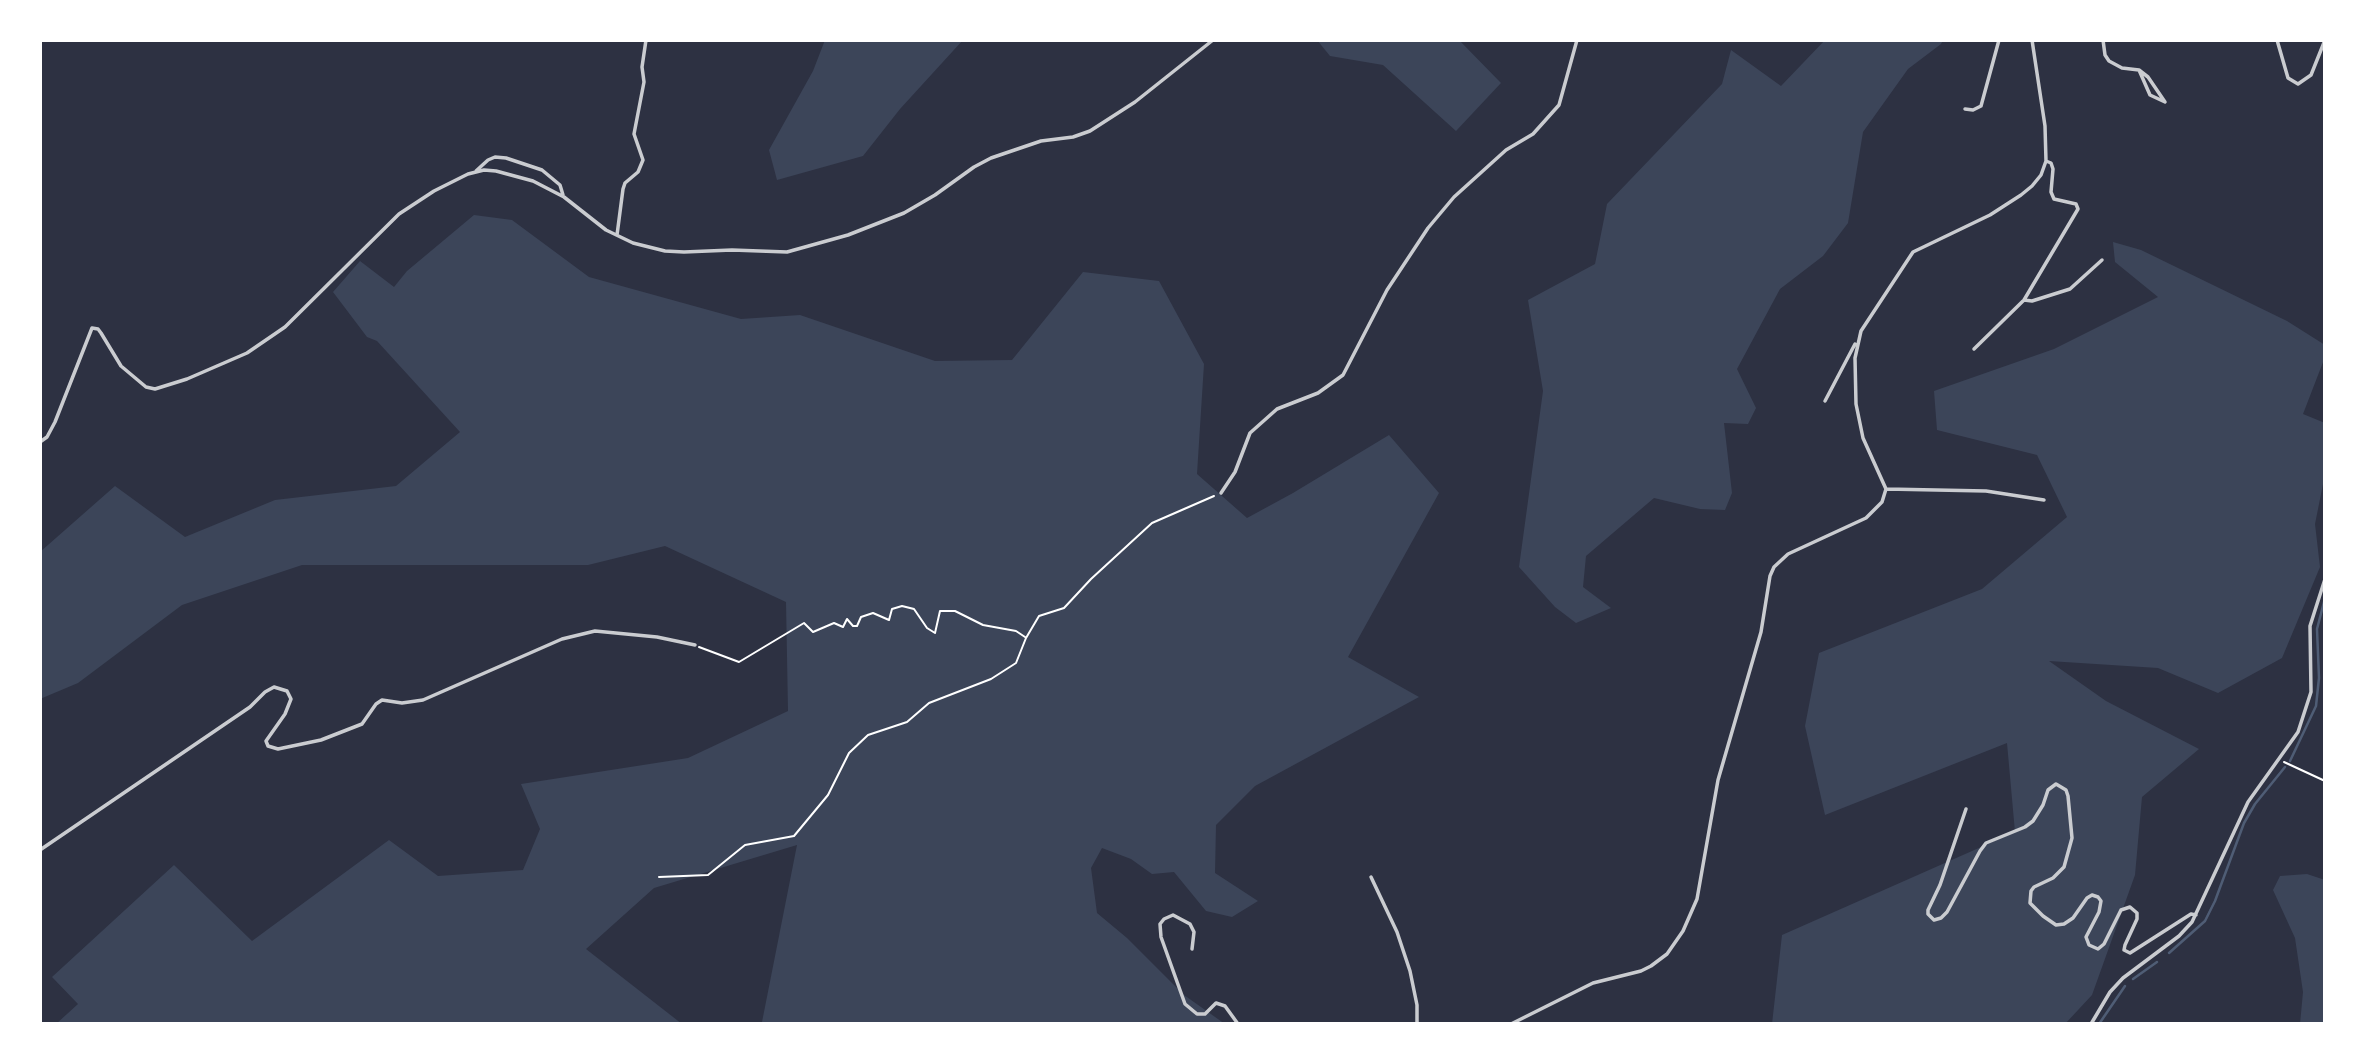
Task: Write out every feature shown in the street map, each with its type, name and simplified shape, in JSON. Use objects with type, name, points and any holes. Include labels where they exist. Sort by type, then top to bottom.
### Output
[{"type":"street","points":[[617,236],[623,188],[625,183],[639,172],[643,160],[634,134],[645,82],[642,67],[646,40]]},
{"type":"street","points":[[40,442],[47,437],[55,422],[92,328],[98,329],[121,366],[146,387],[155,389],[187,379],[247,353],[270,338],[300,314],[407,208],[453,180],[476,171],[513,174],[548,188],[606,230],[633,243],[665,251],[787,252],[835,240],[913,208],[982,162],[1041,141],[1073,137],[1090,131],[1135,102],[1213,40]]},
{"type":"street","points":[[1221,493],[1235,472],[1250,433],[1277,409],[1318,393],[1343,375],[1387,290],[1428,228],[1454,197],[1506,150],[1533,134],[1559,106],[1577,40]]},
{"type":"street","points":[[1965,109],[1973,110],[1981,106],[1999,40]]},
{"type":"street","points":[[1511,1024],[1593,983],[1651,966],[1662,959],[1676,943],[1693,911],[1718,780],[1761,632],[1773,567],[1788,554],[1866,518],[1882,502],[1886,489],[1863,438],[1856,404],[1855,358],[1861,331],[1913,252],[1990,215],[2021,195],[2032,186],[2046,162],[2045,126],[2032,40]]},
{"type":"street","points":[[2103,40],[2105,55],[2109,61],[2122,68],[2139,70],[2155,85],[2165,102],[2150,94],[2139,70]]},
{"type":"street","points":[[2277,40],[2288,78],[2298,84],[2311,75],[2325,40]]},
{"type":"street","points":[[476,171],[488,160],[506,158],[551,175],[560,185],[564,197]]},
{"type":"street","points":[[1974,349],[2024,300],[2078,209],[2076,204],[2054,199],[2051,192],[2053,169],[2051,163],[2046,162]]},
{"type":"street","points":[[2024,300],[2032,301],[2070,289],[2102,260]]},
{"type":"street","points":[[1825,401],[1857,342]]},
{"type":"street","points":[[1886,489],[1986,491],[2044,500]]},
{"type":"street","points":[[2091,1024],[2110,992],[2123,978],[2179,936],[2196,915],[2248,802],[2298,732],[2312,682],[2310,626],[2325,579]]},
{"type":"street","points":[[40,850],[239,715],[274,687],[287,691],[291,699],[285,714],[267,741],[268,746],[278,749],[321,740],[362,724],[382,700],[402,703],[423,700],[562,639],[595,631],[657,637],[695,645]]},
{"type":"street","points":[[1966,810],[1940,885],[1928,910],[1930,918],[1934,920],[1947,912],[1986,843],[2033,821],[2048,790],[2056,784],[2066,790],[2068,796],[2073,838],[2064,867],[2053,878],[2031,891],[2030,903],[2043,916],[2056,925],[2064,924],[2073,918],[2087,898],[2092,895],[2098,897],[2101,901],[2099,912],[2087,937],[2089,945],[2098,949],[2104,944],[2121,910],[2130,907],[2137,913],[2137,919],[2124,950],[2130,953],[2191,914],[2196,915]]},
{"type":"street","points":[[1371,877],[1397,932],[1410,971],[1417,1005],[1417,1024]]},
{"type":"street","points":[[1192,949],[1194,932],[1189,924],[1173,915],[1164,919],[1160,924],[1161,937],[1185,1004],[1197,1014],[1205,1014],[1216,1003],[1225,1006],[1238,1024]]},
{"type":"path","points":[[659,877],[708,875],[745,845],[794,836],[828,795],[849,753],[868,735],[907,722],[929,703],[991,679],[1016,663],[1039,616],[1064,608],[1091,579],[1152,523],[1221,493]]},
{"type":"path","points":[[695,645],[715,655],[739,662],[804,623],[813,632],[834,623],[843,627],[847,619],[853,626],[857,626],[861,617],[873,613],[889,620],[892,609],[902,606],[914,609],[935,633],[940,611],[955,611],[983,625],[1016,631],[1026,638]]},
{"type":"path","points":[[2281,759],[2289,766],[2325,781]]},
{"type":"shaded area","points":[[825,40],[963,40],[900,109],[863,156],[777,180],[769,150],[813,71]]},
{"type":"shaded area","points":[[1317,40],[1459,40],[1501,83],[1456,131],[1383,65],[1330,56]]},
{"type":"shaded area","points":[[1825,40],[1943,40],[1908,69],[1863,132],[1848,223],[1823,256],[1780,289],[1737,369],[1756,408],[1748,424],[1724,423],[1732,493],[1725,510],[1700,509],[1654,498],[1586,556],[1583,587],[1611,608],[1576,623],[1555,607],[1519,567],[1543,391],[1528,300],[1595,264],[1607,204],[1722,84],[1731,50],[1781,86]]},
{"type":"shaded area","points":[[474,215],[512,220],[589,277],[741,319],[800,315],[935,361],[1012,360],[1083,272],[1159,281],[1204,364],[1197,474],[1247,518],[1389,435],[1439,493],[1348,657],[1419,697],[1255,786],[1216,825],[1215,873],[1258,901],[1232,917],[1206,911],[1174,872],[1152,874],[1131,859],[1102,848],[1091,868],[1097,913],[1127,938],[1184,995],[1225,1024],[759,1024],[762,1022],[797,845],[654,888],[586,949],[682,1024],[56,1024],[78,1004],[52,977],[174,865],[252,941],[389,840],[438,876],[523,870],[540,829],[521,784],[688,758],[788,711],[786,602],[665,546],[588,565],[302,565],[182,605],[78,683],[40,699],[40,552],[115,486],[185,537],[275,500],[396,486],[460,432],[377,341],[367,337],[333,292],[360,261],[394,287],[407,271]]},
{"type":"shaded area","points":[[2113,242],[2141,250],[2287,321],[2325,345],[2325,357],[2303,414],[2325,423],[2325,474],[2315,524],[2320,567],[2282,658],[2218,693],[2158,668],[2049,661],[2106,701],[2199,749],[2142,797],[2135,875],[2092,995],[2065,1024],[1772,1024],[1782,935],[2015,832],[2007,743],[1825,815],[1805,726],[1819,653],[1982,589],[2067,517],[2037,455],[1937,430],[1934,391],[2054,349],[2158,297],[2115,262]]},
{"type":"shaded area","points":[[2307,874],[2325,880],[2325,1024],[2300,1024],[2303,992],[2295,938],[2273,890],[2280,876]]},
{"type":"waterway","points":[[2290,761],[2316,706],[2319,678],[2317,629],[2325,598]]},
{"type":"waterway","points":[[2169,953],[2205,921],[2244,823],[2255,804],[2285,767]]},
{"type":"waterway","points":[[2133,979],[2157,962]]},
{"type":"waterway","points":[[2099,1024],[2125,986]]}]
